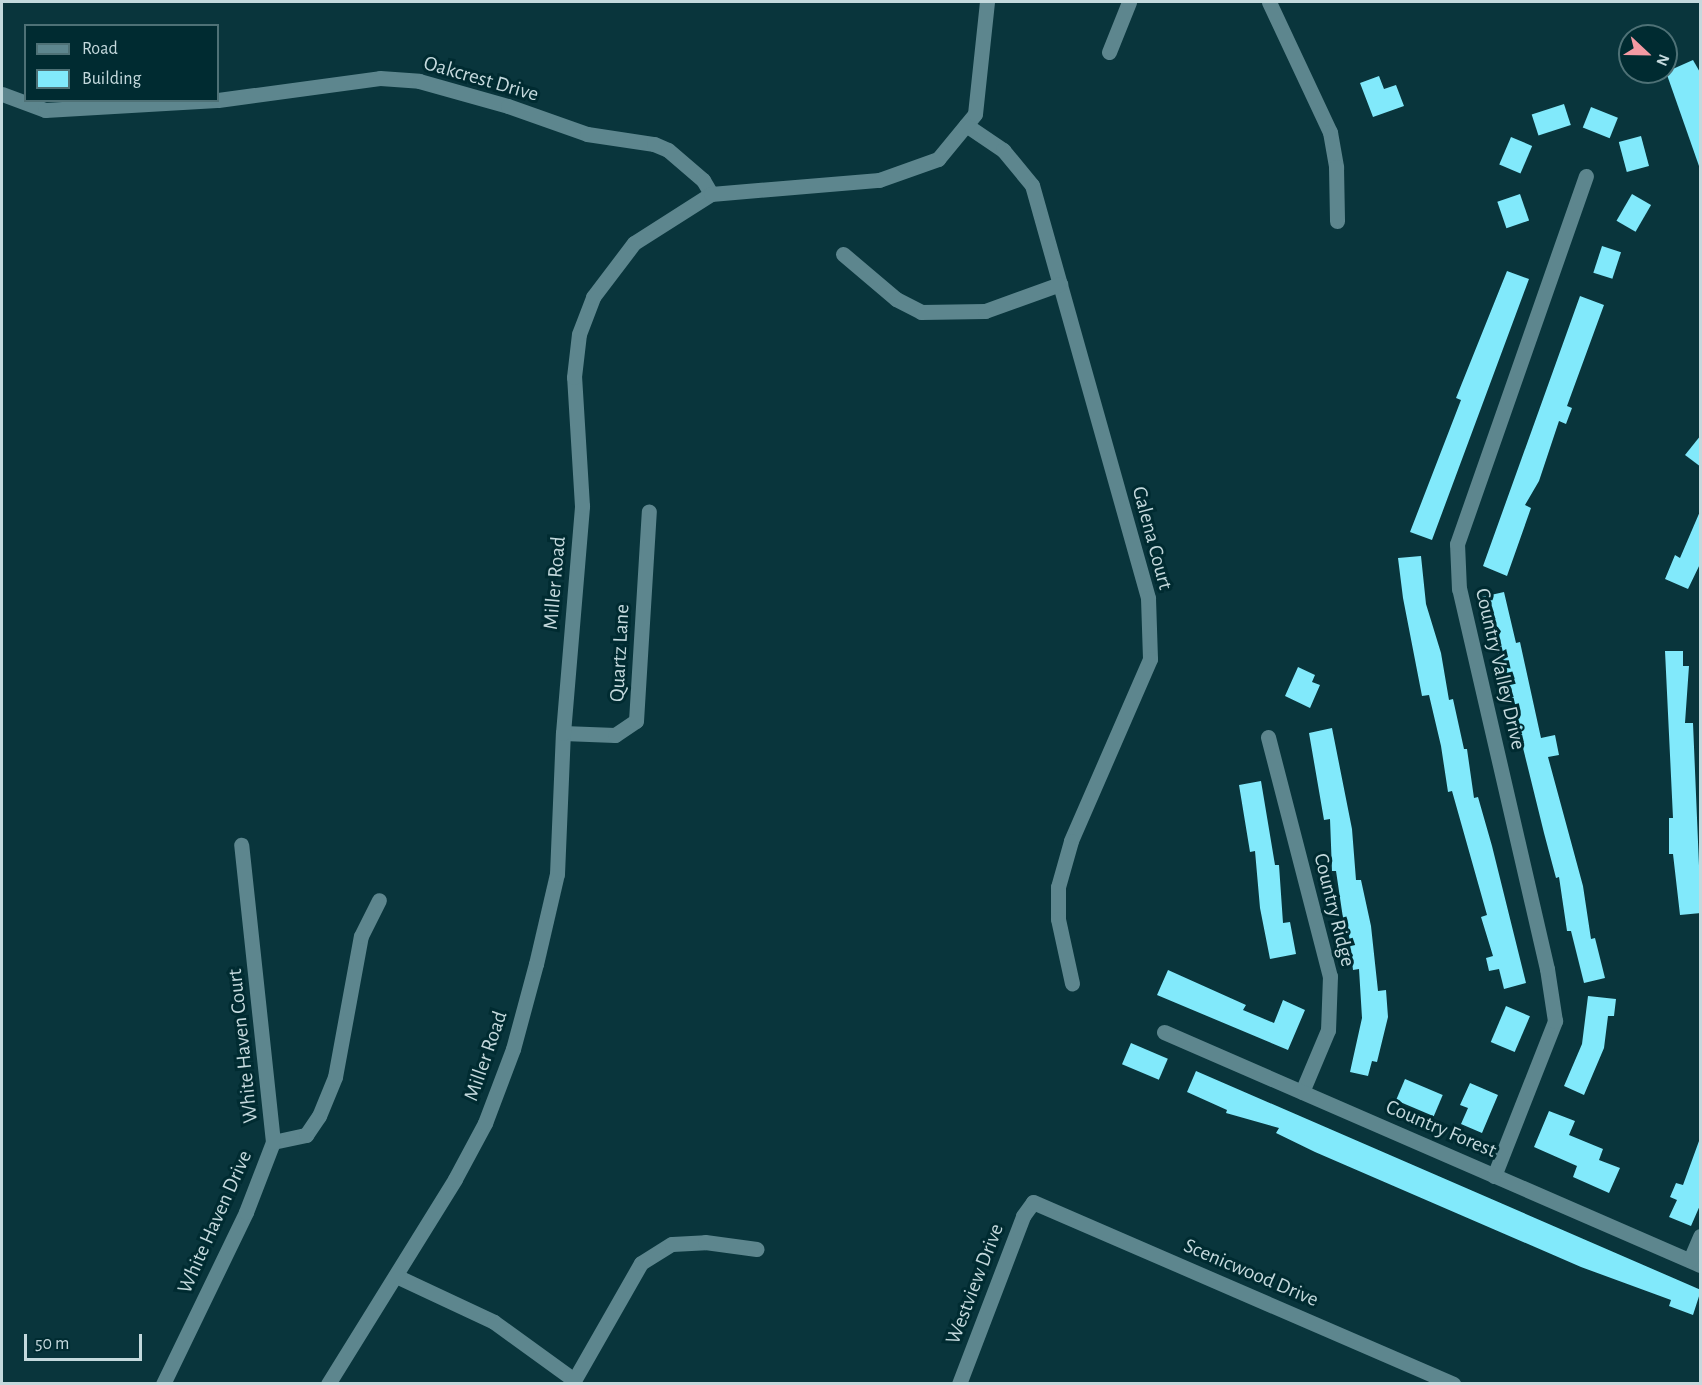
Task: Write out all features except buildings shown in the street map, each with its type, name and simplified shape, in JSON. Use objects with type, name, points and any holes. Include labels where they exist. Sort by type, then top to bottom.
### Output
[{"type":"street","name":"Miller Road","points":[[328,1383],[396,1276],[485,1123],[513,1049],[557,874],[563,733],[582,506],[574,377],[579,334],[593,297],[634,243],[711,194],[879,180],[938,159],[975,114],[983,68],[987,2]]},
{"type":"street","points":[[1109,52],[1129,2]]},
{"type":"street","points":[[1269,2],[1330,132],[1336,167],[1337,221]]},
{"type":"street","name":"Oakcrest Drive","points":[[219,100],[380,78],[419,81],[587,134],[632,137],[654,144],[668,150],[703,180],[711,194]]},
{"type":"street","name":"Oakcrest Drive","points":[[2,94],[45,110],[183,102]]},
{"type":"street","name":"Galena Court","points":[[966,125],[1004,150],[1032,185],[1148,598],[1150,659],[1071,841],[1058,887],[1058,919],[1072,983]]},
{"type":"street","name":"Country Valley Drive","points":[[1494,1176],[1555,1021],[1547,969],[1459,589],[1457,544],[1586,176]]},
{"type":"street","points":[[843,254],[896,299],[921,312],[985,311],[1060,284]]},
{"type":"street","name":"Quartz Lane","points":[[563,733],[615,735],[636,721],[649,511]]},
{"type":"street","name":"Country Ridge","points":[[1268,736],[1330,976],[1328,1030],[1302,1092]]},
{"type":"street","name":"White Haven Court","points":[[241,845],[273,1142],[306,1136],[319,1116],[335,1077],[360,936],[379,900]]},
{"type":"street","name":"Country Forest","points":[[1164,1032],[1695,1263]]},
{"type":"street","name":"White Haven Drive","points":[[163,1383],[246,1212],[273,1142]]},
{"type":"street","name":"Westview Drive","points":[[959,1383],[1023,1216],[1033,1202]]},
{"type":"street","name":"Scenicwood Drive","points":[[1033,1202],[1453,1383]]},
{"type":"street","points":[[1695,1263],[1701,1236]]},
{"type":"street","points":[[396,1276],[494,1322],[573,1382],[641,1263],[672,1244],[705,1242],[757,1249]]}]
